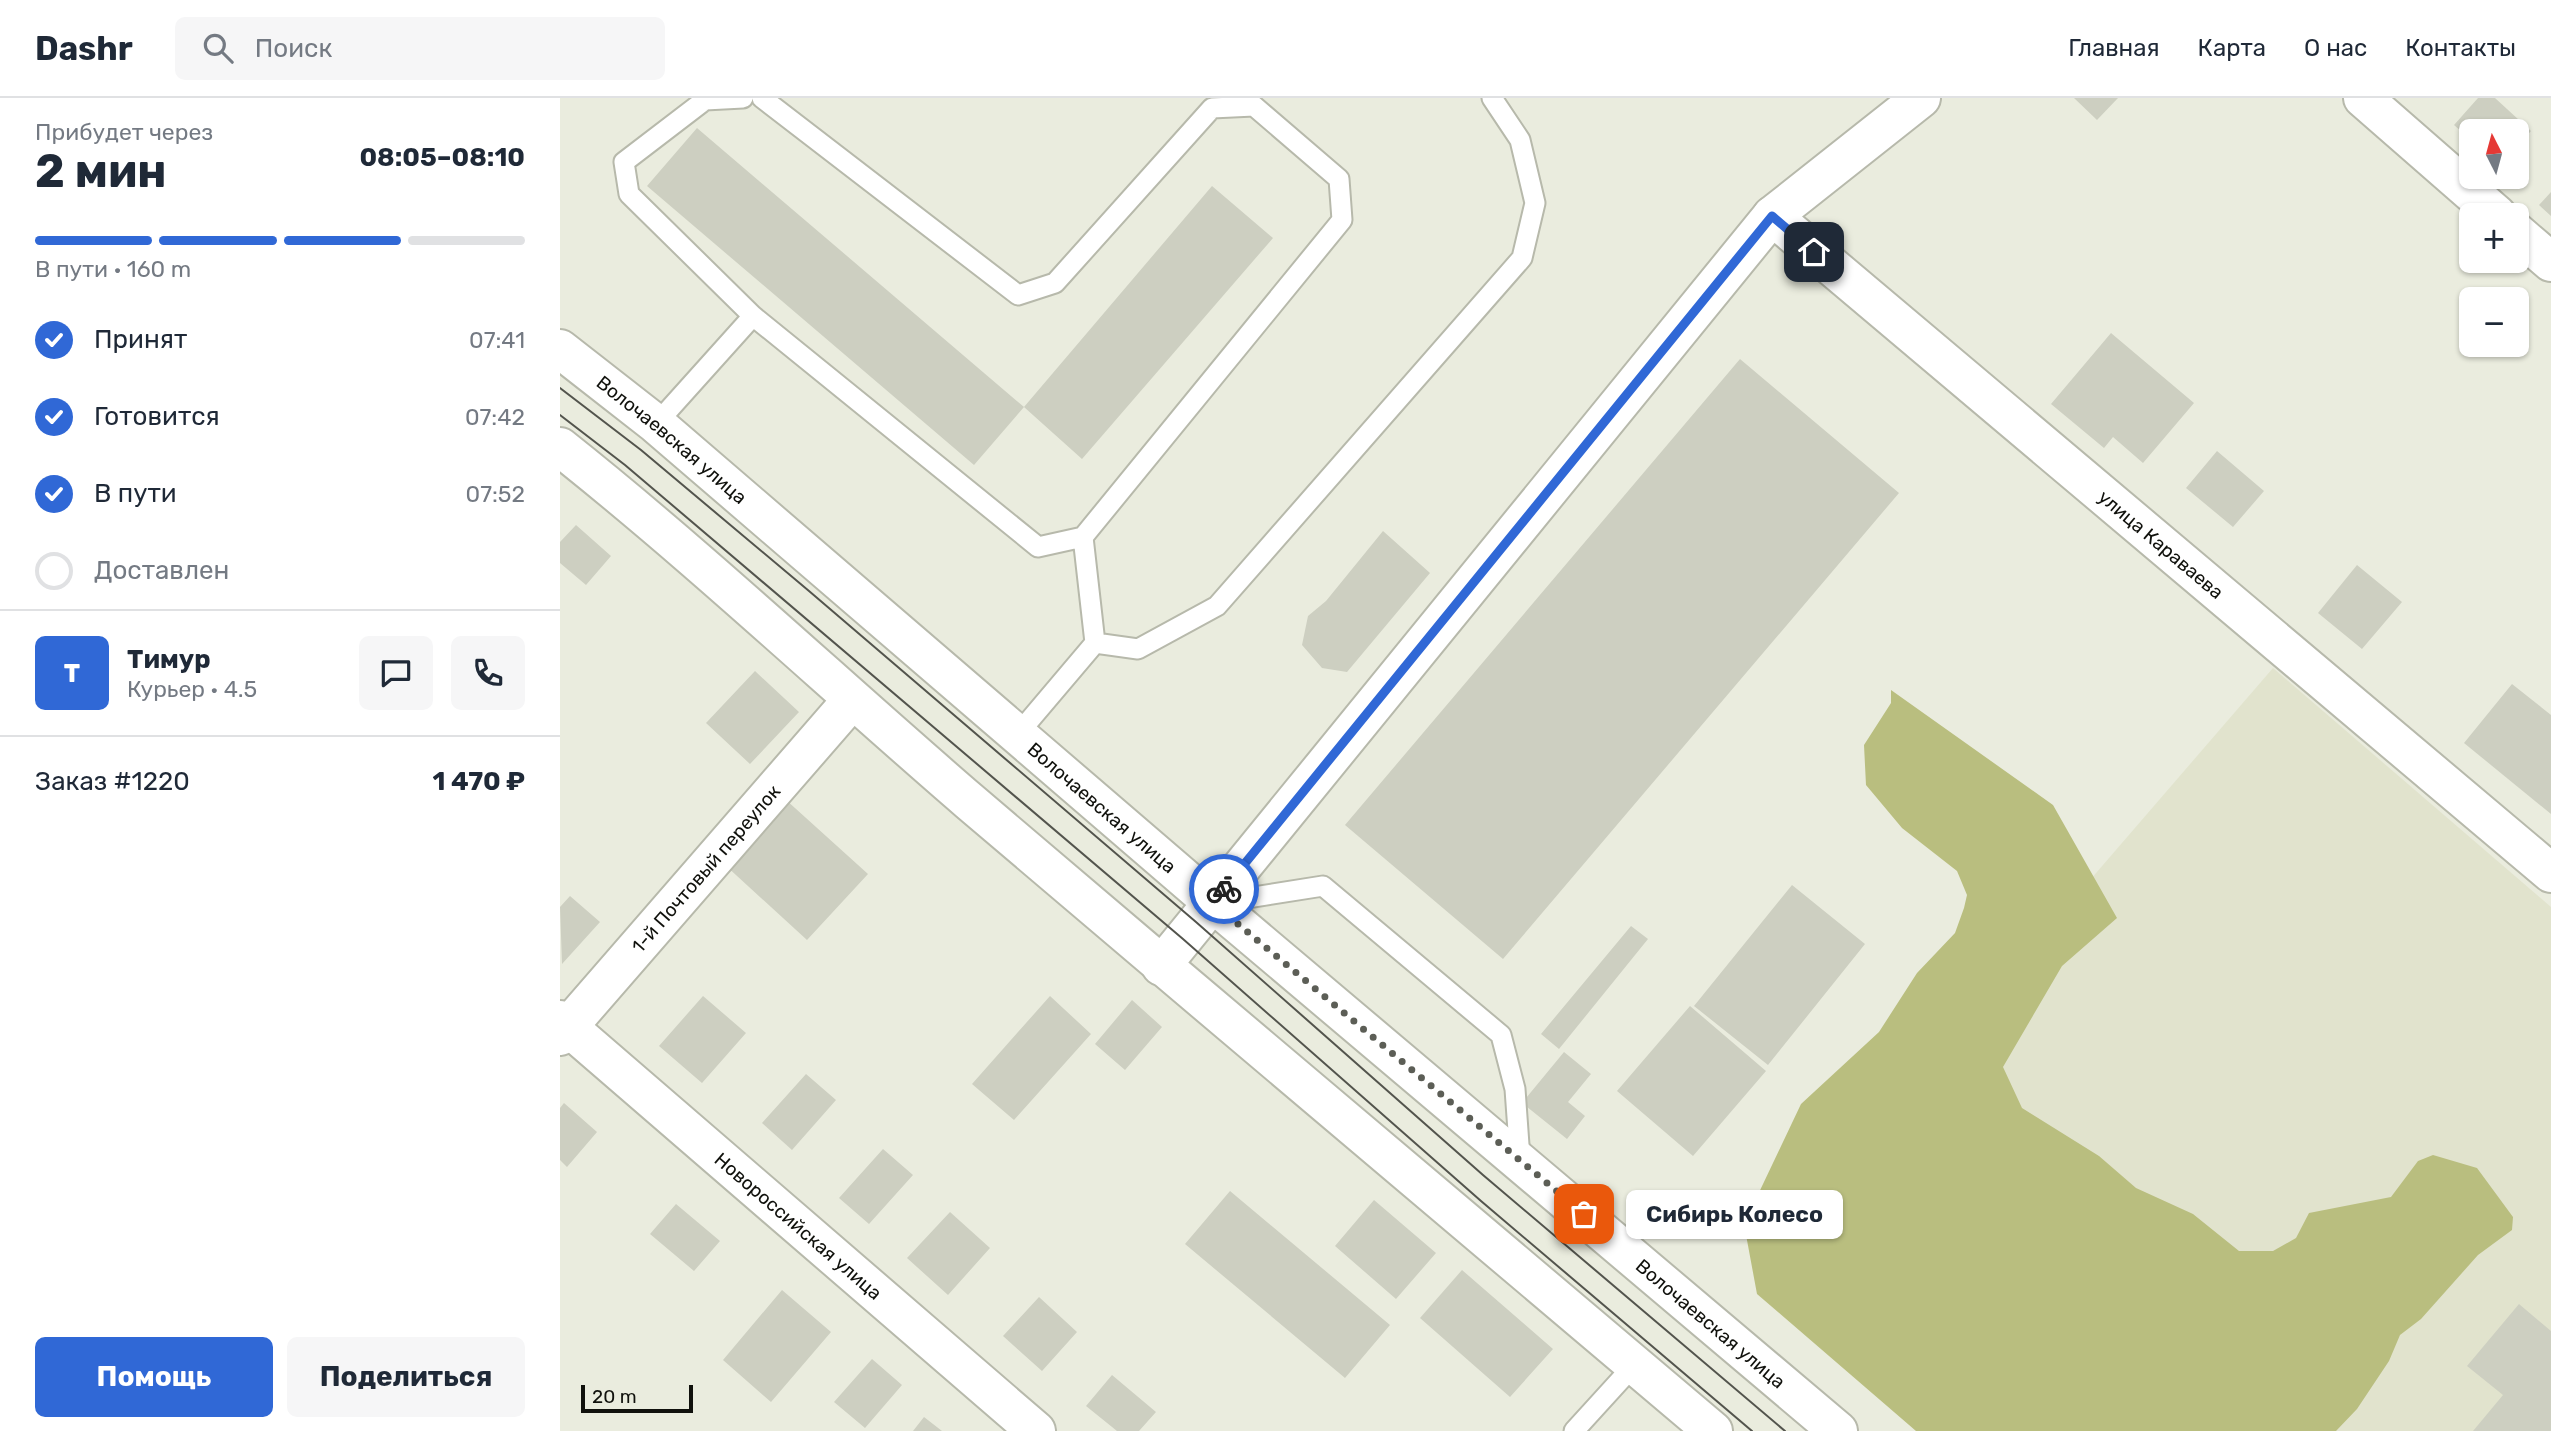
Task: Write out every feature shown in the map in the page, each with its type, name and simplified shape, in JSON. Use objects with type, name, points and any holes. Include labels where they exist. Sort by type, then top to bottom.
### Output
[{"type":"street","points":[[1161,966],[1772,216],[1921,98]]},
{"type":"street","points":[[2363,98],[2483,203]]},
{"type":"street","name":"улица Караваева","points":[[1772,216],[2551,873]]},
{"type":"street","points":[[2529,243],[2551,262]]},
{"type":"street","name":"Волочаевская улица","points":[[560,349],[656,424],[1213,903],[1838,1431]]},
{"type":"street","points":[[560,447],[609,486],[1161,966],[1713,1431]]},
{"type":"street","name":"1-й Почтовый переулок","points":[[563,1027],[852,700]]},
{"type":"street","name":"Новороссийская улица","points":[[563,1027],[1036,1431]]},
{"type":"lane","points":[[743,98],[705,100],[624,162],[629,194],[753,316],[1038,547],[1083,537],[1342,220],[1339,178],[1254,106],[1212,108],[1055,283],[1018,295],[762,98]]},
{"type":"lane","points":[[1095,643],[1138,649],[1168,636],[1217,607],[1522,258],[1535,203],[1520,140],[1492,98]]},
{"type":"lane","points":[[656,424],[753,316]]},
{"type":"lane","points":[[1017,735],[1095,643],[1083,537]]},
{"type":"lane","points":[[1213,903],[1324,886],[1501,1035],[1515,1089],[1520,1160]]},
{"type":"lane","points":[[1574,1431],[1635,1364]]},
{"type":"shaded area","points":[[2273,668],[2551,907],[2551,1431],[1961,1431],[1762,1260]]},
{"type":"green space","points":[[1891,690],[2053,805],[2117,918],[2062,966],[2003,1067],[2022,1108],[2099,1156],[2136,1188],[2193,1214],[2239,1251],[2273,1251],[2296,1238],[2309,1213],[2391,1197],[2418,1161],[2433,1155],[2477,1168],[2513,1217],[2512,1230],[2478,1255],[2421,1319],[2400,1335],[2389,1361],[2357,1409],[2336,1431],[1916,1431],[1757,1294],[1744,1224],[1801,1104],[1879,1032],[1917,973],[1955,933],[1967,895],[1957,871],[1902,828],[1866,785],[1864,745],[1891,703]]},
{"type":"building","points":[[2074,98],[2118,98],[2097,120]]},
{"type":"building","points":[[2478,98],[2495,98],[2518,119],[2459,119]]},
{"type":"building","points":[[697,128],[1024,407],[974,465],[647,186]]},
{"type":"building","points":[[1212,186],[1273,238],[1082,459],[1024,407]]},
{"type":"building","points":[[2551,192],[2551,216],[2539,205]]},
{"type":"building","points":[[2111,333],[2194,403],[2143,463],[2113,437],[2104,448],[2051,404]]},
{"type":"building","points":[[1740,359],[1899,493],[1503,959],[1345,825]]},
{"type":"building","points":[[2217,451],[2264,491],[2233,527],[2186,488]]},
{"type":"building","points":[[576,525],[611,556],[586,585],[560,563],[560,542]]},
{"type":"building","points":[[1383,531],[1430,573],[1347,672],[1322,668],[1302,645],[1308,616],[1326,601]]},
{"type":"building","points":[[2357,565],[2402,602],[2362,649],[2318,613]]},
{"type":"building","points":[[755,671],[799,712],[750,764],[706,723]]},
{"type":"building","points":[[2512,684],[2551,715],[2551,814],[2464,743]]},
{"type":"building","points":[[785,799],[868,874],[807,940],[724,864]]},
{"type":"building","points":[[1792,885],[1865,944],[1768,1065],[1694,1006]]},
{"type":"building","points":[[570,896],[600,922],[562,964],[560,907]]},
{"type":"building","points":[[1631,926],[1648,939],[1559,1049],[1541,1034]]},
{"type":"building","points":[[703,996],[746,1033],[702,1083],[659,1046]]},
{"type":"building","points":[[1050,996],[1091,1034],[1014,1120],[972,1084]]},
{"type":"building","points":[[1132,1000],[1162,1027],[1125,1070],[1095,1044]]},
{"type":"building","points":[[1690,1006],[1766,1071],[1693,1156],[1617,1091]]},
{"type":"building","points":[[1564,1052],[1591,1074],[1568,1102],[1585,1116],[1567,1139],[1522,1103]]},
{"type":"building","points":[[806,1074],[836,1100],[792,1150],[762,1123]]},
{"type":"building","points":[[564,1103],[597,1132],[567,1167],[560,1160],[560,1108]]},
{"type":"building","points":[[883,1149],[913,1175],[869,1224],[839,1198]]},
{"type":"building","points":[[1230,1191],[1390,1325],[1345,1378],[1185,1244]]},
{"type":"building","points":[[1374,1200],[1436,1253],[1396,1299],[1335,1246]]},
{"type":"building","points":[[676,1204],[720,1241],[694,1271],[650,1234]]},
{"type":"building","points":[[950,1212],[990,1248],[948,1295],[907,1258]]},
{"type":"building","points":[[1462,1270],[1553,1349],[1510,1397],[1420,1318]]},
{"type":"building","points":[[782,1290],[831,1332],[771,1402],[723,1360]]},
{"type":"building","points":[[1039,1297],[1077,1332],[1042,1371],[1003,1336]]},
{"type":"building","points":[[2519,1304],[2551,1331],[2551,1431],[2473,1431],[2503,1395],[2467,1366]]},
{"type":"building","points":[[872,1359],[902,1385],[865,1428],[834,1402]]},
{"type":"building","points":[[1112,1375],[1156,1412],[1139,1431],[1117,1431],[1086,1406]]},
{"type":"building","points":[[924,1417],[942,1431],[913,1431]]},
{"type":"tram line","points":[[560,388],[641,450],[809,591],[1196,922],[1483,1175],[1785,1431]]},
{"type":"tram line","points":[[560,415],[625,465],[1183,939],[1481,1201],[1752,1431]]},
{"type":"way so far","points":[[1224,889],[1213,903],[1584,1214]]},
{"type":"place","name":"Сибирь Колесо","points":[[1584,1214]]},
{"type":"route","points":[[1224,889],[1772,216],[1814,252]]}]
